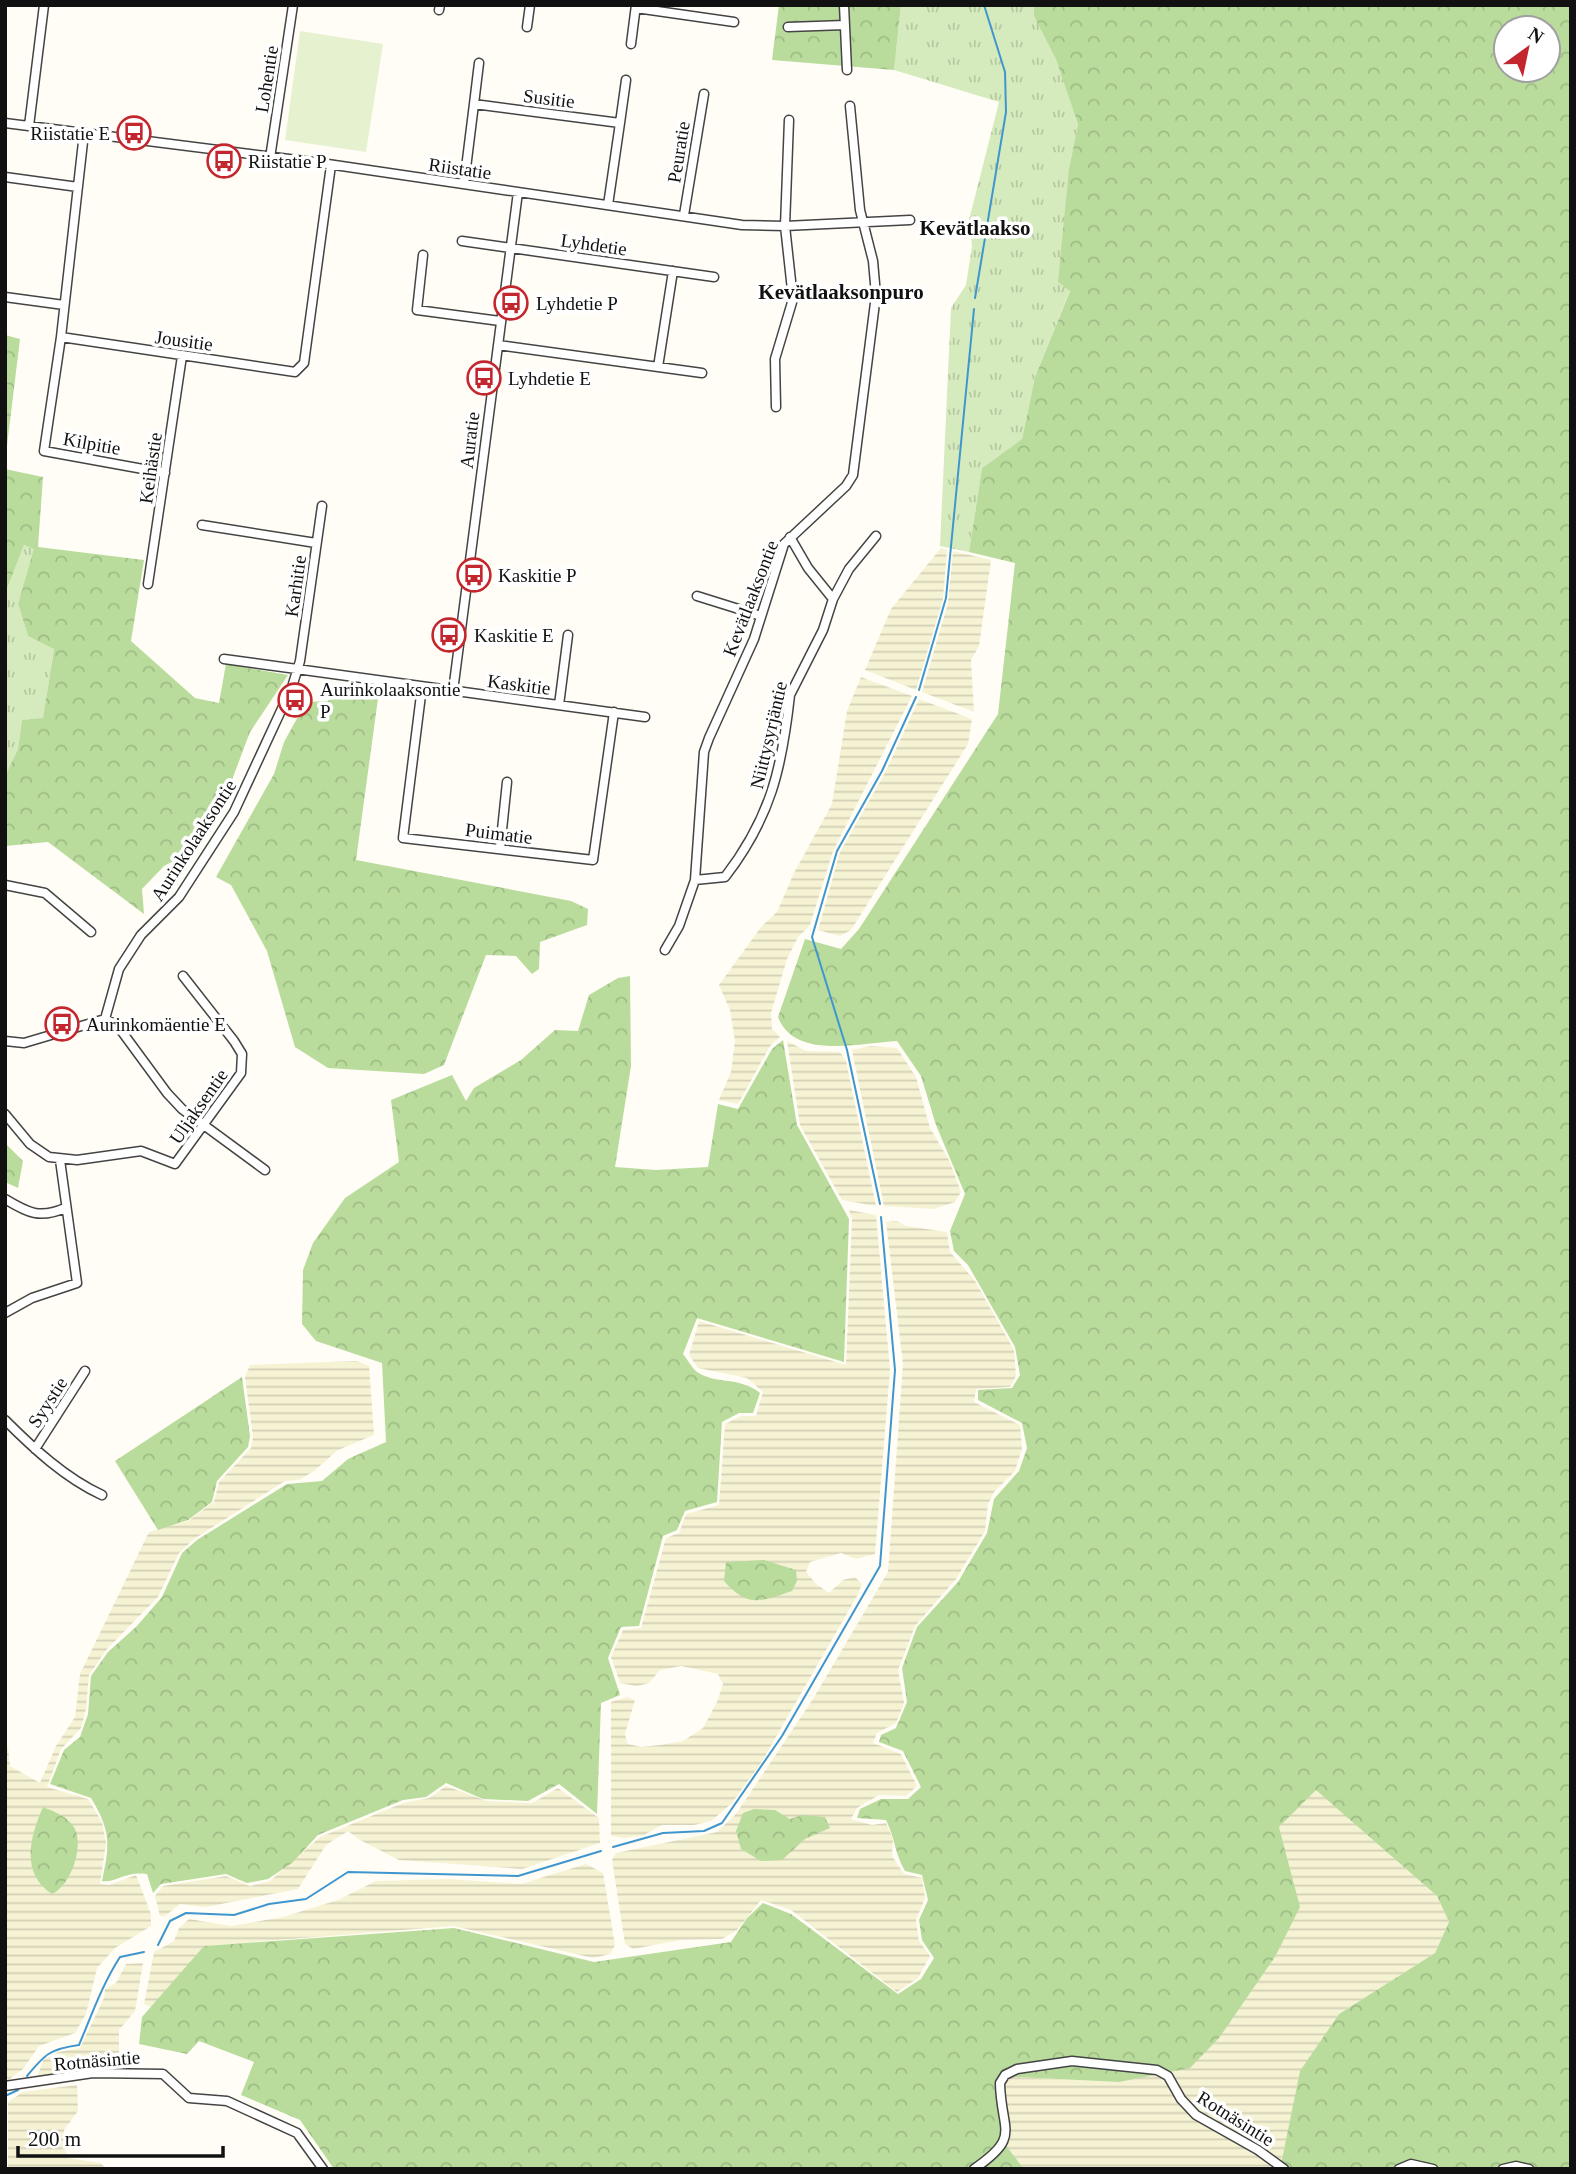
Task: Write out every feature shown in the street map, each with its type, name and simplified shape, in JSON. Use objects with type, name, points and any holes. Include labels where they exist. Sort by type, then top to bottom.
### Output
[{"type":"street","points":[[29,126],[44,5]]},
{"type":"street","name":"Lohentie","points":[[270,158],[293,5]]},
{"type":"street","points":[[527,27],[530,5]]},
{"type":"street","points":[[844,5],[847,70]]},
{"type":"street","points":[[631,44],[636,7],[664,9],[734,22]]},
{"type":"street","points":[[788,27],[845,25]]},
{"type":"street","points":[[464,184],[479,63]]},
{"type":"street","points":[[608,205],[626,80]]},
{"type":"street","name":"Peuratie","points":[[684,215],[704,94]]},
{"type":"street","name":"Susitie","points":[[474,104],[620,123]]},
{"type":"street","name":"Kevätlaaksontie","points":[[664,950],[679,926],[695,880],[704,752],[761,616],[777,563],[790,537],[846,486],[853,475],[860,433],[865,361],[872,333],[876,295],[865,222],[860,211],[850,106]]},
{"type":"street","points":[[776,407],[775,359],[793,299],[785,226],[789,120]]},
{"type":"street","name":"Riistatie","points":[[5,123],[331,165],[742,225],[785,226],[910,220]]},
{"type":"street","points":[[61,337],[84,133]]},
{"type":"street","name":"Jousitie","points":[[61,337],[295,372],[301,368],[331,165]]},
{"type":"street","points":[[5,177],[78,187]]},
{"type":"street","name":"Auratie","points":[[453,691],[518,192]]},
{"type":"street","name":"Lyhdetie","points":[[462,241],[714,276]]},
{"type":"street","points":[[424,255],[417,310],[500,321]]},
{"type":"street","points":[[658,367],[673,271]]},
{"type":"street","points":[[5,297],[64,305]]},
{"type":"street","name":"Kilpitie","points":[[61,337],[44,451],[165,473]]},
{"type":"street","points":[[498,345],[702,373]]},
{"type":"street","name":"Keihästie","points":[[148,584],[182,356]]},
{"type":"street","name":"Karhitie","points":[[298,669],[322,506]]},
{"type":"street","points":[[202,525],[316,543]]},
{"type":"street","name":"Niittysyrjäntie","points":[[695,880],[725,877],[756,829],[778,779],[790,695],[849,569],[876,536]]},
{"type":"street","points":[[790,537],[808,568],[833,599]]},
{"type":"street","points":[[697,596],[761,616]]},
{"type":"street","points":[[559,705],[568,635]]},
{"type":"street","name":"Kaskitie","points":[[223,659],[645,717]]},
{"type":"street","name":"Aurinkolaaksontie","points":[[105,1019],[119,969],[130,950],[179,897],[242,800],[298,669]]},
{"type":"street","name":"Puimatie","points":[[422,687],[403,838],[593,860],[614,712]]},
{"type":"street","points":[[500,849],[507,782]]},
{"type":"street","points":[[5,885],[45,893],[91,932]]},
{"type":"street","name":"Uljaksentie","points":[[60,1160],[141,1151],[175,1164],[242,1073],[242,1054],[199,993],[183,976]]},
{"type":"street","points":[[5,1041],[24,1043],[105,1019],[117,1025],[167,1093],[203,1126],[265,1170]]},
{"type":"street","points":[[5,1114],[39,1152],[60,1160],[78,1283],[32,1298],[5,1313]]},
{"type":"street","points":[[5,1199],[33,1215],[50,1214],[65,1208]]},
{"type":"street","name":"Syystie","points":[[35,1449],[85,1371]]},
{"type":"street","points":[[5,1420],[35,1449],[74,1479],[102,1495]]},
{"type":"street","name":"Rotnäsintie","points":[[974,2169],[998,2152],[1005,2141],[1000,2083],[1005,2075],[1017,2069],[1072,2061],[1157,2070],[1168,2076],[1181,2099],[1196,2115],[1258,2150],[1284,2169]]},
{"type":"street","name":"Rotnäsintie","points":[[5,2086],[93,2073],[163,2074],[189,2098],[227,2101],[297,2133],[323,2169]]},
{"type":"street","points":[[1399,2169],[1411,2164],[1433,2169]]},
{"type":"street","points":[[1503,2169],[1516,2166],[1529,2169]]},
{"type":"shaded area","points":[[941,548],[947,550],[943,599],[916,690],[865,670],[891,609]]},
{"type":"shaded area","points":[[953,551],[991,560],[979,646],[971,660],[974,712],[922,692],[948,603]]},
{"type":"shaded area","points":[[861,677],[912,696],[833,851],[810,925],[798,937],[787,959],[771,1013],[772,1029],[780,1037],[770,1046],[738,1104],[719,1100],[731,1072],[735,1041],[730,1010],[719,985],[761,927],[777,912],[794,873],[832,804],[847,711]]},
{"type":"shaded area","points":[[919,699],[972,719],[968,744],[851,930],[840,936],[818,930],[840,852],[885,773]]},
{"type":"shaded area","points":[[787,1041],[806,1051],[840,1052],[846,1061],[876,1206],[842,1200],[800,1125]]},
{"type":"shaded area","points":[[870,1046],[897,1048],[916,1077],[930,1128],[949,1160],[961,1192],[955,1202],[934,1209],[884,1206],[852,1050]]},
{"type":"shaded area","points":[[849,1210],[876,1215],[890,1370],[875,1554],[856,1559],[841,1553],[810,1562],[806,1572],[816,1584],[829,1593],[843,1580],[855,1577],[862,1584],[761,1763],[731,1804],[711,1821],[694,1825],[662,1825],[644,1835],[625,1838],[611,1836],[611,1702],[627,1697],[635,1700],[625,1734],[628,1744],[641,1747],[660,1745],[683,1741],[703,1728],[723,1684],[718,1674],[681,1666],[660,1670],[649,1683],[637,1686],[620,1683],[611,1657],[623,1630],[641,1628],[666,1538],[679,1533],[686,1514],[719,1505],[725,1424],[741,1416],[756,1416],[763,1392],[747,1378],[698,1368],[689,1355],[699,1321],[846,1365],[852,1219]]},
{"type":"shaded area","points":[[897,1221],[906,1226],[947,1232],[950,1252],[975,1281],[1014,1350],[1016,1376],[1010,1387],[976,1389],[974,1402],[1020,1425],[1022,1449],[1015,1471],[994,1492],[988,1504],[985,1531],[956,1579],[915,1626],[898,1670],[904,1703],[896,1723],[877,1733],[873,1743],[901,1754],[917,1786],[906,1796],[879,1795],[857,1808],[851,1819],[872,1825],[886,1823],[893,1839],[892,1856],[904,1874],[922,1878],[925,1898],[916,1920],[919,1941],[930,1956],[918,1978],[897,1992],[791,1910],[761,1900],[737,1930],[722,1939],[681,1940],[633,1949],[625,1944],[612,1860],[616,1853],[717,1832],[736,1814],[813,1699],[888,1572],[903,1364],[886,1222]]},
{"type":"shaded area","points":[[357,1361],[369,1366],[374,1435],[338,1450],[314,1471],[299,1480],[285,1481],[194,1539],[179,1553],[158,1597],[107,1649],[89,1675],[86,1709],[81,1728],[61,1749],[47,1787],[88,1799],[102,1822],[106,1843],[100,1884],[109,1885],[136,1875],[151,1914],[151,1926],[115,1948],[97,1968],[86,2014],[75,2033],[39,2046],[23,2069],[8,2080],[5,2073],[5,1747],[8,1747],[10,1766],[40,1783],[56,1746],[75,1717],[80,1674],[149,1532],[188,1521],[214,1502],[219,1482],[251,1448],[253,1437],[245,1377],[250,1365]]},
{"type":"shaded area","points":[[446,1786],[487,1801],[532,1803],[558,1788],[599,1818],[600,1843],[522,1869],[399,1860],[348,1831],[326,1845],[298,1889],[206,1907],[180,1904],[165,1916],[160,1916],[155,1896],[163,1886],[226,1876],[250,1886],[270,1881],[320,1837],[403,1803],[429,1798]]},
{"type":"shaded area","points":[[1316,1789],[1437,1896],[1449,1922],[1435,1953],[1339,2014],[1300,2072],[1280,2169],[1024,2169],[1007,2148],[998,2076],[1119,2082],[1219,2037],[1275,1957],[1299,1907],[1279,1827]]},
{"type":"shaded area","points":[[586,1864],[603,1873],[615,1945],[610,1954],[593,1958],[453,1926],[204,1946],[153,2008],[144,2004],[154,1952],[174,1941],[179,1928],[189,1919],[231,1926],[283,1917],[338,1900],[376,1881],[449,1879],[521,1884]]},
{"type":"shaded area","points":[[143,1963],[135,2011],[119,2030],[119,2061],[99,2069],[37,2078],[43,2060],[58,2052],[80,2048],[104,1998],[105,1989],[116,1983],[126,1964]]},
{"type":"shaded area","points":[[77,2085],[78,2111],[64,2130],[63,2144],[68,2158],[101,2163],[106,2169],[8,2169],[8,2102],[23,2092]]},
{"type":"green space","points":[[779,5],[901,5],[894,70],[772,60]]},
{"type":"green space","points":[[901,5],[1034,5],[1034,16],[1058,59],[1078,124],[1069,169],[1070,290],[1035,377],[1022,439],[982,468],[969,552],[940,546],[951,308],[966,285],[972,246],[969,220],[999,102],[894,70]]},
{"type":"green space","points":[[1034,5],[1571,5],[1571,2169],[1280,2169],[1300,2071],[1339,2014],[1435,1953],[1449,1922],[1437,1896],[1316,1790],[1279,1827],[1300,1907],[1275,1957],[1219,2038],[1190,2068],[1119,2082],[998,2076],[1007,2147],[1024,2169],[334,2169],[300,2120],[241,2095],[254,2062],[199,2041],[187,2054],[139,2044],[142,2017],[204,1946],[454,1928],[594,1962],[731,1942],[747,1918],[763,1903],[791,1914],[898,1994],[921,1979],[934,1958],[922,1940],[919,1920],[928,1900],[922,1875],[905,1871],[886,1820],[857,1818],[860,1809],[881,1799],[908,1799],[921,1787],[903,1751],[879,1742],[881,1735],[896,1728],[907,1702],[902,1668],[917,1627],[958,1582],[987,1533],[994,1499],[1019,1471],[1027,1448],[1022,1423],[978,1400],[978,1390],[1012,1388],[1020,1375],[1015,1347],[968,1265],[954,1251],[950,1231],[965,1194],[936,1125],[921,1076],[897,1041],[847,1046],[813,1044],[798,1039],[786,1030],[778,1017],[805,939],[841,949],[859,929],[998,714],[1015,563],[969,552],[982,468],[1022,439],[1035,377],[1070,291],[1058,282],[1069,169],[1078,124],[1056,59],[1034,16]]},
{"type":"green space","points":[[300,31],[383,44],[366,152],[285,140]]},
{"type":"green space","points":[[5,335],[20,339],[5,462]]},
{"type":"green space","points":[[5,469],[43,477],[38,547],[144,560],[131,641],[195,698],[219,703],[226,664],[288,675],[250,732],[221,809],[192,851],[164,866],[142,889],[144,914],[48,842],[5,846],[5,776],[18,749],[22,720],[43,718],[54,649],[28,636],[18,604],[34,549],[24,545],[5,594]]},
{"type":"green space","points":[[24,545],[35,549],[18,604],[28,636],[54,648],[43,719],[22,720],[18,749],[5,776],[5,594]]},
{"type":"green space","points":[[344,685],[379,691],[356,860],[571,901],[588,909],[587,925],[540,942],[539,969],[532,974],[516,956],[486,955],[444,1065],[424,1074],[328,1068],[295,1047],[267,951],[231,885],[216,877],[274,774],[284,742],[306,702],[328,701]]},
{"type":"green space","points":[[630,976],[631,1066],[615,1167],[656,1170],[708,1167],[718,1104],[738,1109],[772,1049],[783,1040],[797,1125],[849,1219],[844,1362],[697,1318],[683,1354],[693,1368],[705,1376],[744,1384],[760,1393],[753,1413],[739,1413],[722,1422],[717,1502],[685,1511],[677,1530],[663,1536],[639,1626],[621,1627],[608,1658],[620,1695],[601,1703],[597,1814],[559,1784],[528,1801],[483,1799],[446,1783],[426,1797],[403,1800],[318,1835],[292,1863],[268,1879],[247,1883],[226,1874],[161,1884],[153,1893],[147,1874],[132,1874],[102,1881],[107,1838],[98,1810],[91,1798],[50,1784],[64,1750],[80,1737],[88,1714],[91,1676],[108,1652],[137,1626],[162,1597],[182,1553],[197,1540],[287,1484],[322,1481],[348,1459],[386,1442],[382,1363],[316,1341],[302,1324],[303,1270],[313,1243],[345,1198],[399,1162],[391,1100],[452,1075],[466,1101],[474,1088],[521,1060],[555,1030],[578,1031],[589,995],[618,978]]},
{"type":"green space","points":[[5,1143],[23,1161],[18,1188],[5,1182]]},
{"type":"green space","points":[[242,1377],[250,1436],[248,1447],[217,1481],[212,1502],[188,1520],[158,1530],[115,1461]]},
{"type":"green space","points":[[764,1560],[796,1570],[797,1581],[792,1591],[763,1600],[748,1599],[732,1590],[724,1581],[726,1562]]},
{"type":"green space","points":[[43,1807],[69,1821],[75,1829],[78,1846],[70,1875],[59,1890],[52,1894],[35,1876],[32,1865],[34,1830]]},
{"type":"green space","points":[[754,1809],[775,1810],[790,1819],[802,1815],[825,1817],[830,1828],[805,1839],[782,1860],[761,1861],[741,1849],[736,1831],[743,1813]]},
{"type":"waterway","points":[[975,298],[1006,112],[1005,72],[984,5]]},
{"type":"waterway","points":[[919,690],[946,598],[974,309]]},
{"type":"waterway","points":[[880,1204],[847,1050],[812,937],[837,851],[882,771],[916,697]]},
{"type":"waterway","points":[[613,1847],[663,1833],[704,1831],[722,1823],[782,1736],[880,1566],[895,1370],[881,1217]]},
{"type":"waterway","points":[[158,1945],[170,1921],[186,1913],[234,1915],[269,1904],[306,1899],[348,1872],[518,1876],[601,1851]]},
{"type":"waterway","points":[[27,2076],[49,2054],[61,2048],[79,2045],[120,1957],[144,1952]]},
{"type":"waterway","points":[[5,2096],[18,2090]]},
{"type":"place","name":"Riistatie E","points":[[134,133]]},
{"type":"place","name":"Riistatie P","points":[[224,161]]},
{"type":"place","name":"Lyhdetie P","points":[[511,303]]},
{"type":"place","name":"Lyhdetie E","points":[[484,378]]},
{"type":"place","name":"Kaskitie P","points":[[474,575]]},
{"type":"place","name":"Kaskitie E","points":[[449,635]]},
{"type":"place","name":"Aurinkolaaksontie P","points":[[295,700]]},
{"type":"place","name":"Aurinkomäentie E","points":[[62,1024]]},
{"type":"district","name":"Kevätlaakso","points":[[975,228]]},
{"type":"district","name":"Kevätlaaksonpuro","points":[[841,292]]}]
